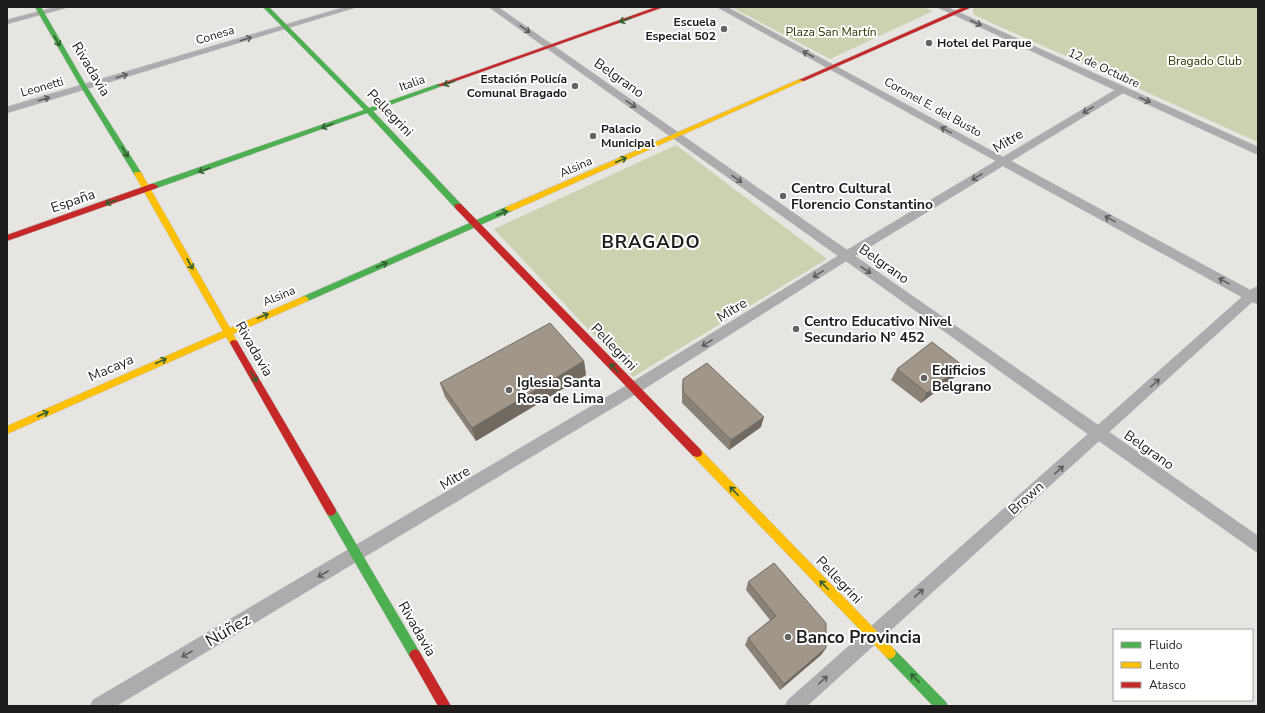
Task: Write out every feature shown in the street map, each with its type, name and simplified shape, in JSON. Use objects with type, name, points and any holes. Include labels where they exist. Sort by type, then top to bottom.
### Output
[{"type":"main road","name":"Pellegrini","points":[[266,7],[369,111],[475,224],[942,706]]},
{"type":"main road","name":"Italia","points":[[148,190],[661,7]]},
{"type":"main road","name":"Alsina","points":[[227,332],[969,7]]},
{"type":"main road","name":"Rivadavia","points":[[39,10],[84,87],[148,190],[227,332],[445,706]]},
{"type":"main road","name":"España","points":[[7,238],[148,190]]},
{"type":"main road","name":"Macaya","points":[[7,430],[227,332]]},
{"type":"street","points":[[7,22],[39,10],[65,7]]},
{"type":"street","name":"Conesa","points":[[84,87],[352,7]]},
{"type":"street","name":"Belgrano","points":[[493,7],[1258,545]]},
{"type":"street","name":"Coronel E. del Busto","points":[[721,7],[1004,161],[1256,295]]},
{"type":"street","name":"12 de Octubre","points":[[941,7],[1258,151]]},
{"type":"street","name":"Leonetti","points":[[7,110],[84,87]]},
{"type":"street","name":"Mitre","points":[[357,554],[634,388],[846,256],[1121,90]]},
{"type":"street","name":"Brown","points":[[794,706],[872,635],[1256,295]]},
{"type":"street","name":"Núñez","points":[[99,706],[357,554]]},
{"type":"green space","name":"Plaza San Martín","points":[[731,7],[924,7],[933,11],[830,59]]},
{"type":"green space","name":"Bragado Club","points":[[976,7],[1258,7],[1258,142],[974,15],[973,9]]},
{"type":"green space","points":[[676,145],[827,259],[633,377],[494,229]]},
{"type":"building","name":"Iglesia Santa Rosa de Lima","points":[[550,323],[584,361],[472,428],[440,383]]},
{"type":"building","name":"Edificios Belgrano","points":[[932,342],[962,365],[927,393],[897,369]]},
{"type":"building","points":[[707,363],[764,417],[731,440],[683,392],[683,379]]},
{"type":"building","name":"Banco Provincia","points":[[774,563],[826,623],[826,648],[784,684],[748,638],[776,616],[748,582]]},
{"type":"traffic: fast","points":[[38,7],[84,87],[138,174]]},
{"type":"traffic: fast","points":[[266,7],[369,111],[458,206]]},
{"type":"traffic: fast","points":[[154,186],[440,85]]},
{"type":"traffic: fast","points":[[305,299],[509,209]]},
{"type":"traffic: fast","points":[[331,511],[415,655]]},
{"type":"traffic: fast","points":[[890,653],[942,706]]},
{"type":"traffic: slow","points":[[509,209],[802,80]]},
{"type":"traffic: slow","points":[[138,174],[234,343]]},
{"type":"traffic: slow","points":[[7,430],[305,299]]},
{"type":"traffic: slow","points":[[697,453],[890,653]]},
{"type":"traffic: jam","points":[[440,85],[661,7]]},
{"type":"traffic: jam","points":[[802,80],[969,7]]},
{"type":"traffic: jam","points":[[7,238],[154,186]]},
{"type":"traffic: jam","points":[[458,206],[697,453]]},
{"type":"traffic: jam","points":[[234,343],[331,511]]},
{"type":"traffic: jam","points":[[415,655],[445,706]]},
{"type":"place","name":"Escuela Especial 502","points":[[724,29]]},
{"type":"place","name":"Hotel del Parque","points":[[929,43]]},
{"type":"place","name":"Estación Policía Comunal Bragado","points":[[575,86]]},
{"type":"place","name":"Palacio Municipal","points":[[593,136]]},
{"type":"place","name":"Centro Cultural Florencio Constantino","points":[[783,196]]},
{"type":"place","name":"Centro Educativo Nivel Secundario Nº 452","points":[[796,329]]},
{"type":"place","name":"Edificios Belgrano","points":[[924,378]]},
{"type":"place","name":"Iglesia Santa Rosa de Lima","points":[[509,390]]},
{"type":"place","name":"Banco Provincia","points":[[788,637]]},
{"type":"district","name":"BRAGADO","points":[[651,242]]}]
